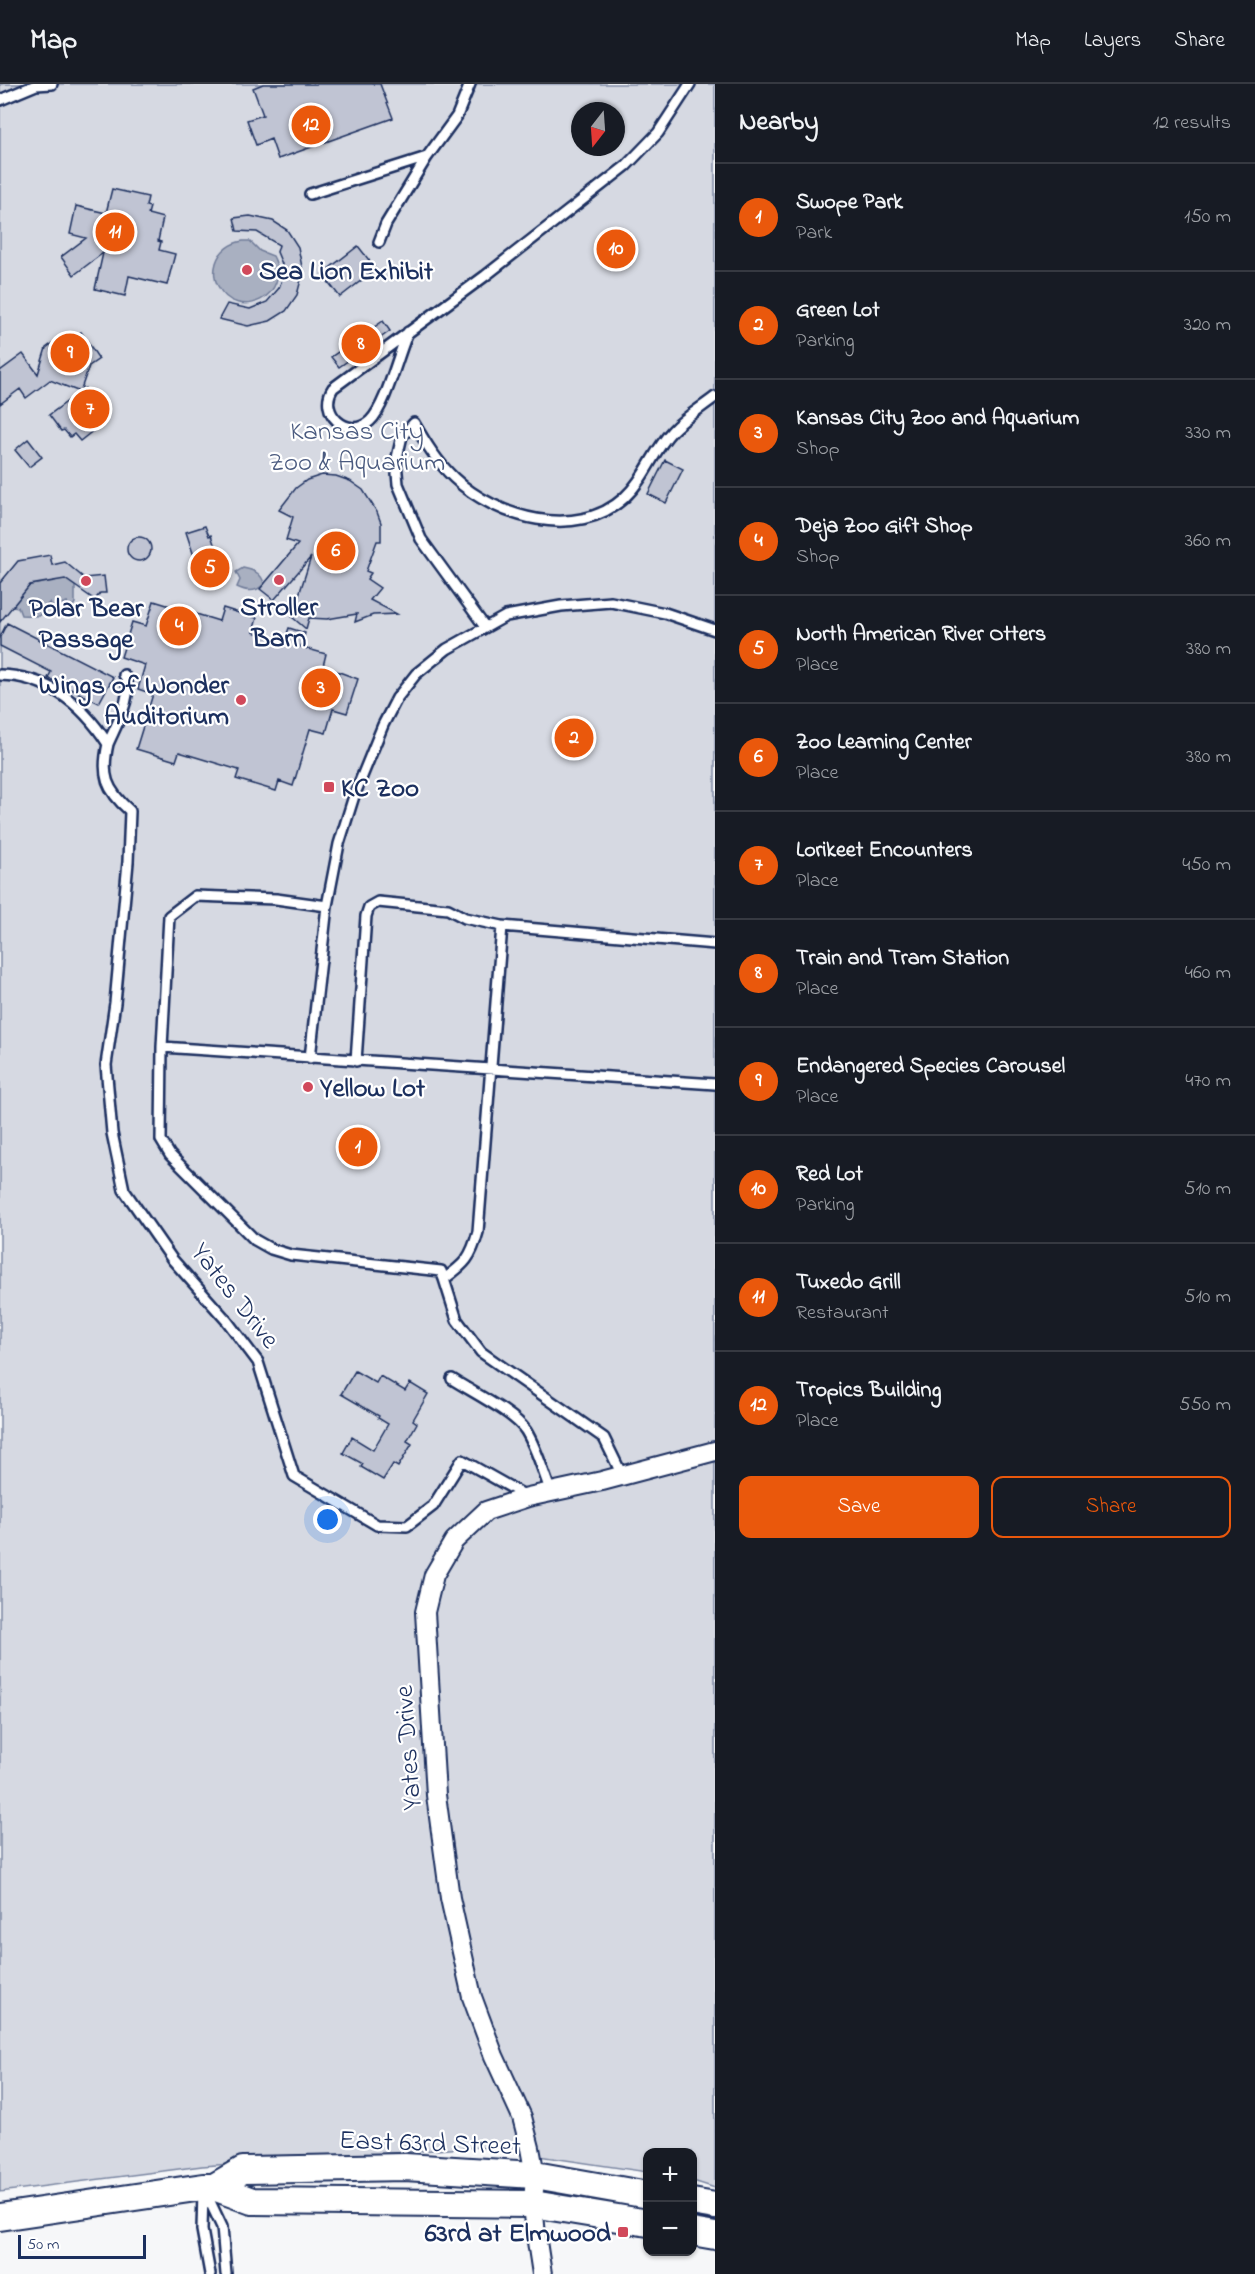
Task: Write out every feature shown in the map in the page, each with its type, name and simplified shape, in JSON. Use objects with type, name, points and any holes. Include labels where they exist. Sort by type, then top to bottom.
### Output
[{"type":"main road","name":"East 63rd Street","points":[[0,2217],[209,2187],[243,2170],[405,2168],[535,2175],[643,2194]]},
{"type":"main road","name":"East 63rd Street","points":[[209,2187],[252,2201],[533,2204],[643,2222]]},
{"type":"main road","points":[[697,2203],[715,2206]]},
{"type":"main road","points":[[697,2233],[715,2236]]},
{"type":"street","points":[[528,1497],[715,1451]]},
{"type":"street","name":"Yates Drive","points":[[528,1497],[486,1511],[454,1541],[434,1575],[424,1612],[436,1795],[450,1898],[472,1997],[487,2039],[522,2117],[535,2175],[533,2204],[542,2274]]},
{"type":"lane","points":[[0,100],[36,86],[52,84]]},
{"type":"lane","points":[[379,242],[386,224],[427,157],[457,116],[470,84]]},
{"type":"lane","points":[[408,332],[380,406],[370,421],[357,428],[343,426],[332,417],[329,404],[333,388],[408,332],[486,276],[626,166],[658,133],[690,84]]},
{"type":"lane","points":[[310,194],[427,157]]},
{"type":"lane","points":[[484,627],[421,539],[398,484],[396,462],[402,436],[414,423],[430,451],[454,479],[503,510],[529,519],[588,518],[609,509],[625,498],[638,483],[672,431],[715,397]]},
{"type":"lane","points":[[310,1058],[327,906],[346,820],[371,750],[390,709],[416,674],[447,649],[506,616],[561,606],[611,602],[665,614],[715,630]]},
{"type":"lane","points":[[0,675],[35,680],[70,698],[98,729],[108,744]]},
{"type":"lane","points":[[108,744],[126,699],[128,684],[124,675]]},
{"type":"lane","name":"Yates Drive","points":[[108,744],[104,760],[107,782],[120,802],[130,811],[128,862],[115,1004],[106,1065],[112,1133],[124,1190],[172,1259],[227,1321],[258,1362],[294,1476],[377,1525],[407,1526],[433,1506],[462,1460],[528,1497]]},
{"type":"lane","points":[[327,906],[276,899],[195,896],[169,915],[162,1047],[161,1140],[170,1155],[255,1240],[271,1250],[291,1255],[441,1271],[457,1320],[481,1352],[604,1438],[622,1475]]},
{"type":"lane","points":[[356,1061],[366,916],[369,907],[378,902],[448,909],[465,918],[502,926],[715,944]]},
{"type":"lane","points":[[444,1280],[464,1265],[474,1247],[478,1232],[502,926]]},
{"type":"lane","points":[[162,1047],[715,1084]]},
{"type":"lane","points":[[452,1379],[498,1407],[524,1428],[536,1451],[550,1492]]},
{"type":"lane","points":[[209,2187],[202,2230],[210,2274]]},
{"type":"lane","points":[[209,2187],[222,2227],[226,2274]]},
{"type":"green space","name":"Kansas City Zoo & Aquarium","points":[[0,84],[715,84],[715,2188],[697,2182],[697,2148],[643,2148],[643,2171],[478,2147],[202,2166],[0,2192]]},
{"type":"water","points":[[250,241],[260,251],[273,256],[277,270],[276,282],[270,293],[260,300],[249,303],[238,303],[227,297],[218,286],[215,274],[216,263],[223,251],[234,243]]},
{"type":"water","points":[[243,568],[256,573],[264,584],[251,591],[237,587],[240,580],[236,572]]},
{"type":"water","points":[[61,576],[75,586],[75,603],[72,608],[67,602],[52,607],[50,602],[45,607],[48,609],[42,611],[39,616],[21,615],[18,607],[13,606],[30,585],[55,581]]},
{"type":"building","points":[[263,84],[380,84],[393,118],[278,159],[271,139],[256,145],[247,120],[263,115],[253,88]]},
{"type":"building","points":[[112,189],[148,197],[146,206],[150,207],[148,214],[163,218],[158,241],[161,242],[159,250],[175,254],[167,285],[129,276],[125,296],[95,289],[103,253],[74,275],[61,257],[86,238],[70,234],[76,206],[106,213]]},
{"type":"building","points":[[250,216],[273,221],[287,230],[298,247],[303,272],[297,295],[286,311],[270,321],[248,326],[219,319],[227,304],[250,309],[267,302],[279,288],[283,276],[282,264],[277,252],[279,245],[257,232],[237,231],[234,218]]},
{"type":"building","points":[[358,246],[376,269],[340,297],[322,274]]},
{"type":"building","points":[[383,321],[390,331],[339,367],[331,357]]},
{"type":"building","points":[[81,332],[99,359],[89,366],[80,392],[50,380],[26,398],[20,389],[0,404],[0,371],[23,354],[38,374],[46,348],[57,340],[70,339]]},
{"type":"building","points":[[85,388],[105,414],[95,422],[99,426],[80,441],[74,434],[70,437],[64,430],[61,431],[49,415]]},
{"type":"building","points":[[28,439],[42,457],[29,467],[15,450]]},
{"type":"building","points":[[665,460],[683,469],[666,503],[648,494]]},
{"type":"building","points":[[322,475],[336,476],[350,481],[363,490],[377,512],[381,523],[381,541],[377,541],[366,571],[371,573],[367,579],[380,588],[370,600],[397,614],[373,615],[355,622],[357,614],[327,619],[309,618],[306,629],[292,617],[311,557],[274,600],[260,589],[298,544],[286,540],[293,517],[279,510],[296,488],[307,480]]},
{"type":"building","points":[[205,526],[216,550],[194,556],[186,532]]},
{"type":"building","points":[[139,537],[147,541],[151,549],[147,557],[139,561],[131,557],[127,549],[131,541]]},
{"type":"building","points":[[50,555],[52,565],[65,562],[84,578],[104,576],[106,593],[100,593],[95,600],[65,579],[30,585],[0,622],[0,583],[18,561]]},
{"type":"building","name":"Wings of Wonder Auditorium","points":[[154,601],[219,621],[223,608],[257,618],[253,632],[284,642],[289,628],[305,633],[301,647],[326,654],[323,666],[358,679],[347,713],[333,709],[326,733],[310,729],[293,786],[279,781],[276,791],[236,779],[239,770],[179,752],[176,761],[136,749],[153,694],[138,689],[145,665],[121,657],[132,622],[146,626]]},
{"type":"building","points":[[7,623],[113,677],[99,703],[48,678],[51,672],[0,646],[0,637]]},
{"type":"building","points":[[355,1371],[376,1383],[380,1376],[405,1391],[410,1383],[428,1394],[413,1420],[417,1423],[407,1441],[412,1444],[398,1467],[393,1464],[383,1480],[361,1467],[363,1464],[343,1453],[352,1437],[373,1450],[388,1424],[378,1418],[379,1416],[341,1394]]},
{"type":"place","name":"Tropics Building","points":[[311,125]]},
{"type":"place","name":"Tuxedo Grill","points":[[115,232]]},
{"type":"place","name":"Red Lot","points":[[616,249]]},
{"type":"place","name":"Sea Lion Exhibit","points":[[247,270]]},
{"type":"place","name":"Train and Tram Station","points":[[361,344]]},
{"type":"place","name":"Endangered Species Carousel","points":[[70,353]]},
{"type":"place","name":"Lorikeet Encounters","points":[[90,409]]},
{"type":"place","name":"Zoo Learning Center","points":[[336,551]]},
{"type":"place","name":"North American River Otters","points":[[210,568]]},
{"type":"place","name":"Stroller Barn","points":[[279,580]]},
{"type":"place","name":"Polar Bear Passage","points":[[86,581]]},
{"type":"place","name":"Deja Zoo Gift Shop","points":[[179,626]]},
{"type":"place","name":"Kansas City Zoo and Aquarium","points":[[321,688]]},
{"type":"place","name":"Wings of Wonder Auditorium","points":[[241,700]]},
{"type":"place","name":"Green Lot","points":[[574,738]]},
{"type":"place","name":"KC Zoo","points":[[329,787]]},
{"type":"place","name":"Yellow Lot","points":[[308,1087]]},
{"type":"place","name":"Swope Park","points":[[358,1147]]},
{"type":"place","name":"63rd at Elmwood","points":[[623,2232]]}]
